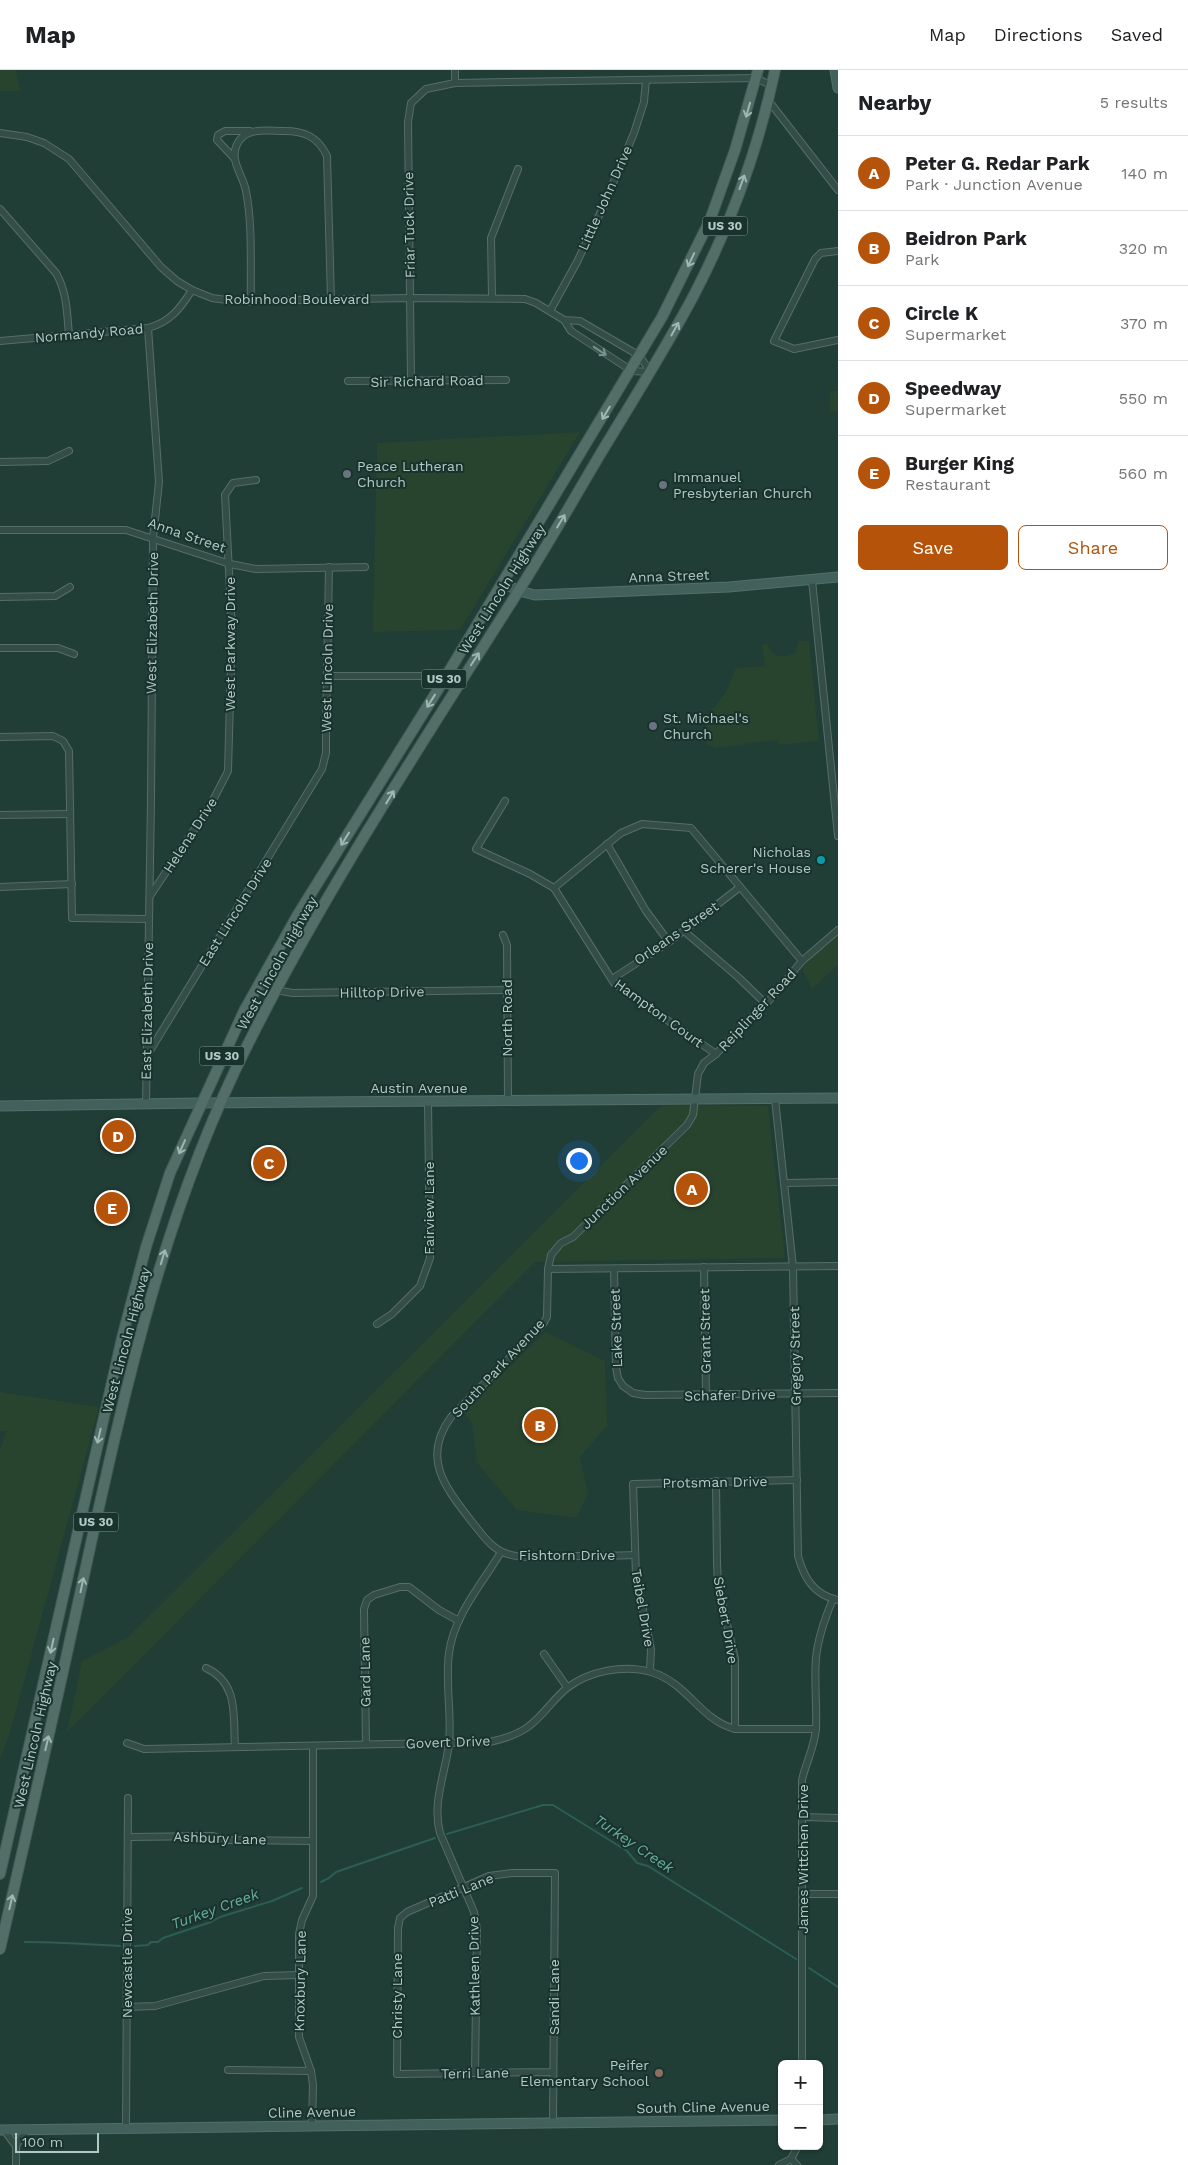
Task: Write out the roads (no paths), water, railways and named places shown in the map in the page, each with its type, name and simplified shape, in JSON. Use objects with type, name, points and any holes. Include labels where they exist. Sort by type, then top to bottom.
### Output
[{"type":"main road","name":"West Lincoln Highway","points":[[0,1949],[141,1331],[188,1178],[219,1103],[275,990],[310,928],[456,688],[519,591],[683,315],[714,253],[748,167],[775,70]]},
{"type":"main road","name":"West Lincoln Highway","points":[[0,1874],[126,1320],[146,1247],[170,1173],[201,1102],[258,984],[297,916],[442,683],[632,371],[686,273],[710,220],[735,150],[757,74]]},
{"type":"street","points":[[455,70],[455,83],[698,79],[757,74],[772,86]]},
{"type":"street","points":[[698,70],[698,79]]},
{"type":"street","name":"Little John Drive","points":[[550,311],[578,262],[634,133],[644,102],[646,80]]},
{"type":"street","name":"Friar Tuck Drive","points":[[411,381],[408,122],[411,103],[426,89],[455,83]]},
{"type":"street","points":[[768,100],[838,190]]},
{"type":"street","points":[[251,302],[249,212],[245,184],[234,158],[217,140],[218,135],[225,131],[296,131],[307,134],[316,140],[327,156],[330,300]]},
{"type":"street","points":[[234,158],[238,142],[244,135],[256,131]]},
{"type":"street","name":"Robinhood Boulevard","points":[[0,133],[27,137],[44,143],[69,159],[161,266],[177,281],[192,290],[212,298],[234,302],[410,298],[525,299],[564,320],[571,331],[632,371]]},
{"type":"street","points":[[492,298],[491,238],[518,169]]},
{"type":"street","points":[[0,209],[56,273],[62,283],[66,297],[68,335]]},
{"type":"street","points":[[838,251],[820,254],[816,259],[774,341],[794,349],[838,340]]},
{"type":"street","name":"Normandy Road","points":[[0,341],[148,328],[170,319],[181,307],[192,290]]},
{"type":"street","name":"Robinhood Boulevard","points":[[564,320],[580,321],[640,356],[650,372]]},
{"type":"street","name":"West Elizabeth Drive","points":[[148,328],[159,482],[153,538],[148,919]]},
{"type":"street","points":[[632,371],[650,372]]},
{"type":"street","name":"Sir Richard Road","points":[[348,382],[506,380]]},
{"type":"street","points":[[0,462],[48,461],[69,451]]},
{"type":"street","name":"West Parkway Drive","points":[[228,771],[232,629],[225,495],[233,483],[256,480]]},
{"type":"street","name":"Anna Street","points":[[0,530],[126,530],[230,564],[256,569],[364,567]]},
{"type":"street","name":"West Lincoln Drive","points":[[322,769],[326,753],[328,567]]},
{"type":"street","name":"Anna Street","points":[[503,583],[519,591],[535,595],[688,589],[838,577]]},
{"type":"street","points":[[812,580],[838,836]]},
{"type":"street","points":[[0,597],[55,596],[70,586]]},
{"type":"street","points":[[0,648],[58,648],[74,654]]},
{"type":"street","points":[[327,676],[423,676],[456,688]]},
{"type":"street","points":[[0,737],[53,736],[63,741],[69,751],[72,918],[148,919]]},
{"type":"street","points":[[830,760],[838,759]]},
{"type":"street","name":"East Lincoln Drive","points":[[148,1055],[322,769]]},
{"type":"street","name":"Helena Drive","points":[[149,897],[210,806],[228,771]]},
{"type":"street","name":"Hampton Court","points":[[505,801],[476,849],[530,874],[554,888],[614,983],[716,1054]]},
{"type":"street","points":[[0,815],[70,814]]},
{"type":"street","points":[[554,888],[621,833],[642,824],[691,828],[802,961]]},
{"type":"street","points":[[607,844],[646,911],[669,942]]},
{"type":"street","points":[[0,887],[72,884]]},
{"type":"street","name":"Orleans Street","points":[[612,979],[669,942],[740,887]]},
{"type":"street","name":"East Elizabeth Drive","points":[[146,1104],[148,919]]},
{"type":"street","name":"Reiplinger Road","points":[[695,1100],[698,1074],[704,1063],[716,1054],[766,1004],[802,961],[838,930]]},
{"type":"street","points":[[684,931],[738,977],[766,1004]]},
{"type":"street","name":"North Road","points":[[504,935],[507,945],[508,1101]]},
{"type":"street","name":"Hilltop Drive","points":[[258,984],[275,990],[293,993],[507,990]]},
{"type":"street","name":"Austin Avenue","points":[[0,1106],[201,1102],[838,1098]]},
{"type":"street","name":"Gregory Street","points":[[775,1099],[793,1267],[798,1556],[803,1574],[812,1586],[822,1594],[836,1599]]},
{"type":"street","name":"Junction Avenue","points":[[548,1269],[550,1255],[555,1248],[573,1237],[688,1125],[693,1116],[695,1100]]},
{"type":"street","name":"Fairview Lane","points":[[377,1324],[392,1314],[420,1286],[428,1265],[428,1102]]},
{"type":"street","points":[[784,1183],[838,1182]]},
{"type":"street","points":[[548,1269],[838,1266]]},
{"type":"street","name":"Grant Street","points":[[704,1267],[706,1396]]},
{"type":"street","name":"South Park Avenue","points":[[501,1552],[490,1544],[444,1485],[438,1464],[438,1440],[442,1428],[451,1416],[547,1318],[548,1269]]},
{"type":"street","name":"Lake Street","points":[[614,1269],[616,1367],[618,1378],[624,1386]]},
{"type":"street","name":"Schafer Drive","points":[[624,1386],[632,1393],[645,1395],[706,1396],[838,1393]]},
{"type":"street","name":"Protsman Drive","points":[[633,1484],[797,1480]]},
{"type":"street","name":"Siebert Drive","points":[[716,1482],[718,1585],[735,1659],[735,1729]]},
{"type":"street","name":"Teibel Drive","points":[[633,1484],[634,1555],[639,1597],[651,1649],[650,1671]]},
{"type":"street","name":"Fishtorn Drive","points":[[501,1552],[530,1557],[634,1555]]},
{"type":"street","name":"Kathleen Drive","points":[[475,2073],[476,1929],[474,1912],[440,1833],[437,1821],[437,1802],[449,1743],[449,1654],[451,1639],[459,1621],[501,1552]]},
{"type":"street","name":"Gard Lane","points":[[366,1744],[364,1609],[367,1600],[380,1593],[400,1587],[409,1587],[439,1610],[459,1621]]},
{"type":"street","name":"James Wittchen Drive","points":[[802,2060],[804,1817],[802,1780],[806,1762],[813,1747],[816,1729],[816,1659],[819,1637],[836,1599]]},
{"type":"street","points":[[544,1654],[567,1687]]},
{"type":"street","points":[[206,1668],[218,1673],[226,1683],[232,1700],[235,1747]]},
{"type":"street","name":"Govert Drive","points":[[128,1743],[144,1749],[490,1742],[507,1738],[529,1726],[567,1687],[605,1671],[630,1669],[650,1671],[666,1678],[677,1685],[722,1726],[735,1729],[816,1729]]},
{"type":"street","name":"Knoxbury Lane","points":[[312,2126],[313,2085],[311,2071],[299,2037],[299,1934],[302,1920],[313,1896],[313,1746]]},
{"type":"street","name":"Newcastle Drive","points":[[126,2129],[128,1798]]},
{"type":"street","points":[[804,1817],[838,1818]]},
{"type":"street","name":"Ashbury Lane","points":[[128,1837],[213,1836],[228,1840],[312,1840]]},
{"type":"street","name":"Patti Lane","points":[[400,1918],[407,1912],[489,1876],[512,1873],[555,1873]]},
{"type":"street","name":"Sandi Lane","points":[[553,2122],[555,1873]]},
{"type":"street","points":[[804,1894],[838,1894]]},
{"type":"street","name":"Christy Lane","points":[[397,2074],[398,1928],[400,1918]]},
{"type":"street","points":[[127,2007],[155,2006],[264,1976],[299,1975]]},
{"type":"street","points":[[228,2070],[311,2071]]},
{"type":"street","name":"Terri Lane","points":[[397,2074],[554,2072]]},
{"type":"street","points":[[823,2120],[838,2119]]},
{"type":"street","name":"South Cline Avenue","points":[[624,2121],[778,2120]]},
{"type":"street","name":"Cline Avenue","points":[[2,2130],[624,2121]]},
{"type":"street","points":[[2,2130],[16,2146]]},
{"type":"street","points":[[16,2165],[16,2146],[26,2130]]},
{"type":"street","points":[[779,2165],[791,2159],[796,2150]]},
{"type":"street","points":[[791,2159],[798,2165]]},
{"type":"waterway","name":"Turkey Creek","points":[[447,1834],[543,1805],[553,1805],[627,1851],[637,1863],[648,1866],[796,1959]]},
{"type":"waterway","name":"Turkey Creek","points":[[321,1882],[336,1872],[435,1838]]},
{"type":"waterway","name":"Turkey Creek","points":[[135,1946],[158,1942],[163,1938],[211,1922],[220,1917],[272,1901],[302,1888]]},
{"type":"waterway","name":"Turkey Creek","points":[[25,1942],[120,1946]]},
{"type":"waterway","name":"Turkey Creek","points":[[809,1968],[838,1987]]},
{"type":"place","name":"Peace Lutheran Church","points":[[347,474]]},
{"type":"place","name":"Immanuel Presbyterian Church","points":[[663,485]]},
{"type":"place","name":"St. Michael's Church","points":[[653,726]]},
{"type":"place","name":"Nicholas Scherer's House","points":[[821,860]]},
{"type":"place","name":"Speedway","points":[[118,1136]]},
{"type":"place","name":"Circle K","points":[[269,1163]]},
{"type":"place","name":"Peter G. Redar Park","points":[[692,1189]]},
{"type":"place","name":"Burger King","points":[[112,1208]]},
{"type":"place","name":"Beidron Park","points":[[540,1425]]},
{"type":"place","name":"Peifer Elementary School","points":[[659,2073]]}]
